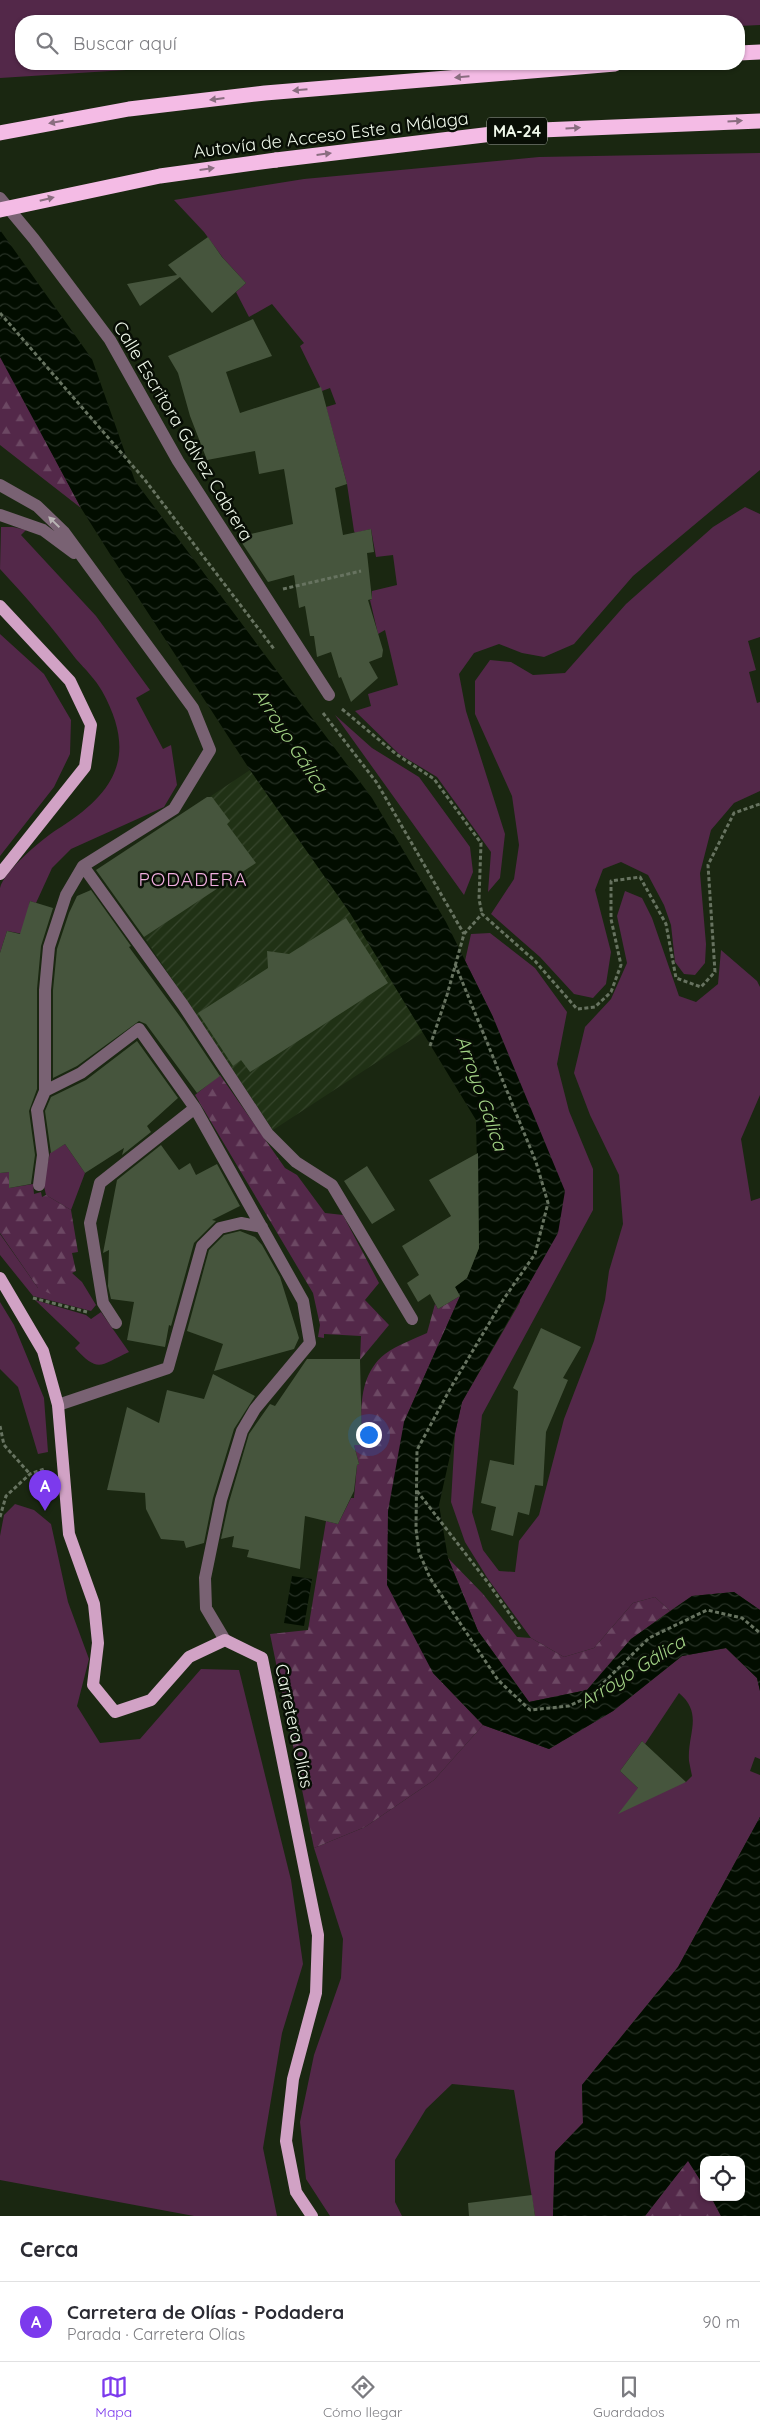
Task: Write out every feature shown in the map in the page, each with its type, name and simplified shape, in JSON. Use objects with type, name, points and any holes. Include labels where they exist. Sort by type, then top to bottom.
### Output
[{"type":"highway","points":[[745,53],[760,52]]},
{"type":"highway","points":[[0,133],[129,109],[265,93],[543,70]]},
{"type":"highway","name":"Autovía de Acceso Este a Málaga","points":[[0,210],[160,176],[517,130],[760,121]]},
{"type":"main road","points":[[0,606],[70,681],[91,724],[85,767],[0,874]]},
{"type":"main road","points":[[0,1278],[43,1351],[58,1405],[61,1462],[69,1534],[94,1604],[98,1643],[93,1686],[115,1712],[151,1700],[189,1657],[225,1640]]},
{"type":"main road","name":"Carretera Olías","points":[[225,1640],[262,1658],[318,1935],[316,1993],[293,2079],[286,2141],[296,2192],[312,2216]]},
{"type":"street","name":"Calle Escritora Gálvez Cabrera","points":[[0,198],[34,239],[110,340],[178,461],[329,696]]},
{"type":"street","points":[[0,485],[37,506],[64,532],[193,708],[210,750],[174,809],[83,866],[66,895],[49,947],[45,990],[44,1091],[36,1110],[43,1155],[38,1185]]},
{"type":"street","points":[[3,518],[43,530],[84,560]]},
{"type":"street","points":[[83,866],[183,1005],[268,1134],[296,1162],[332,1185],[412,1319]]},
{"type":"street","points":[[44,1091],[81,1073],[139,1029],[195,1108],[303,1301],[310,1343],[255,1409],[242,1431],[221,1500],[206,1578],[206,1608],[225,1640]]},
{"type":"street","points":[[116,1323],[103,1303],[90,1223],[100,1182],[195,1108]]},
{"type":"street","points":[[58,1405],[168,1368],[202,1246],[220,1228],[241,1223],[262,1227]]},
{"type":"path","points":[[0,313],[127,459]]},
{"type":"path","points":[[264,594],[361,571]]},
{"type":"path","points":[[329,696],[344,712],[396,754],[434,779],[481,843],[479,899],[482,914],[535,961],[577,1009],[595,1007],[611,992],[621,965],[611,919],[611,881],[640,877],[666,924],[676,978],[701,987],[715,972],[708,865],[734,813],[760,804]]},
{"type":"path","points":[[430,1046],[448,995],[464,934],[482,914]]},
{"type":"path","points":[[455,964],[536,1162],[548,1203],[535,1254],[479,1340],[417,1450],[416,1490],[419,1552],[430,1578],[498,1680],[530,1710],[570,1706],[590,1696],[650,1638],[707,1610],[742,1618],[760,1633]]},
{"type":"path","points":[[12,1297],[36,1298],[93,1313],[103,1303]]},
{"type":"path","points":[[0,1426],[4,1445],[30,1474]]},
{"type":"path","points":[[0,1517],[6,1496],[30,1474],[61,1462]]},
{"type":"path","points":[[416,1490],[489,1584],[520,1628]]},
{"type":"shaded area","points":[[250,770],[350,913],[423,1032],[273,1130],[144,937],[255,863],[208,798]]},
{"type":"green space","points":[[0,0],[760,0],[760,25],[745,26],[745,15],[15,15],[15,70],[126,70],[0,78]]},
{"type":"green space","points":[[760,153],[760,470],[633,576],[574,644],[544,657],[522,653],[499,644],[474,653],[459,674],[466,711],[505,834],[500,878],[488,892],[491,852],[437,777],[399,754],[355,711],[371,706],[368,694],[398,685],[385,630],[378,634],[370,600],[372,599],[372,591],[397,585],[393,555],[376,557],[371,529],[355,533],[354,531],[347,484],[326,407],[336,404],[330,388],[322,391],[300,346],[304,343],[272,304],[249,317],[236,292],[246,283],[223,258],[204,232],[174,200],[304,179],[539,157]]},
{"type":"green space","points":[[0,357],[5,364],[81,508],[0,445]]},
{"type":"green space","points":[[745,507],[760,514],[760,637],[748,641],[756,670],[749,672],[757,703],[760,702],[760,791],[734,803],[711,830],[700,873],[706,944],[705,963],[695,975],[684,974],[675,962],[671,925],[664,905],[648,875],[621,862],[603,869],[595,890],[611,952],[606,984],[593,998],[574,994],[540,957],[491,914],[514,879],[519,845],[512,796],[475,714],[475,681],[490,660],[511,662],[533,675],[565,673],[626,604],[713,527]]},
{"type":"green space","points":[[1,527],[26,530],[21,535],[96,616],[150,690],[136,698],[163,749],[171,745],[177,785],[164,807],[71,849],[52,868],[36,903],[30,901],[23,934],[7,931],[0,953],[0,888],[3,881],[36,846],[96,799],[108,785],[116,769],[119,752],[118,734],[113,713],[100,687],[0,569]]},
{"type":"green space","points":[[0,634],[44,674],[71,720],[70,754],[54,787],[0,856]]},
{"type":"green space","points":[[335,715],[372,748],[419,777],[470,847],[473,872],[464,895]]},
{"type":"green space","points":[[625,891],[642,898],[652,918],[679,996],[696,1002],[718,984],[721,950],[757,981],[760,987],[760,1095],[741,1139],[751,1201],[760,1198],[760,1610],[734,1592],[692,1596],[670,1611],[655,1597],[633,1603],[594,1648],[564,1657],[531,1638],[488,1579],[465,1542],[451,1502],[455,1433],[462,1402],[520,1302],[493,1017],[465,961],[471,934],[490,933],[535,968],[567,1012],[557,1064],[569,1111],[593,1169],[593,1210],[482,1415],[472,1512],[483,1550],[499,1571],[515,1572],[519,1541],[539,1515],[564,1419],[594,1341],[605,1300],[609,1271],[623,1224],[619,1175],[590,1115],[574,1073],[585,1027],[611,999],[627,963],[617,916]]},
{"type":"green space","points":[[220,1075],[285,1168],[297,1175],[325,1213],[343,1215],[379,1283],[365,1300],[389,1325],[360,1360],[361,1336],[324,1334],[324,1338],[318,1337],[320,1325],[313,1293],[195,1095]]},
{"type":"green space","points":[[65,1144],[85,1173],[71,1210],[46,1195],[43,1182],[50,1153]]},
{"type":"green space","points":[[9,1172],[9,1188],[33,1184],[34,1194],[41,1192],[42,1197],[46,1195],[71,1210],[78,1252],[72,1253],[76,1271],[72,1273],[74,1278],[71,1294],[57,1297],[38,1288],[0,1233],[0,1173]]},
{"type":"green space","points":[[0,1234],[38,1288],[72,1273],[82,1282],[96,1305],[91,1311],[33,1296],[0,1255]]},
{"type":"green space","points":[[460,1296],[404,1422],[433,1673],[483,1725],[434,1780],[365,1827],[314,1848],[270,1634],[308,1630],[326,1521],[338,1524],[351,1498],[354,1498],[357,1465],[359,1464],[354,1445],[362,1445],[361,1408],[369,1373],[385,1354],[427,1333],[435,1304],[438,1309]]},
{"type":"green space","points":[[35,1300],[86,1315],[91,1319],[101,1312],[129,1352],[100,1365],[89,1361],[75,1348],[80,1343]]},
{"type":"green space","points":[[0,1302],[14,1325],[44,1398],[48,1452],[38,1454],[18,1387],[0,1369]]},
{"type":"green space","points":[[15,1504],[34,1510],[51,1524],[68,1602],[89,1659],[77,1706],[100,1743],[140,1739],[201,1669],[239,1670],[291,1880],[303,1964],[282,2033],[263,2148],[277,2216],[194,2216],[0,2180],[0,1536],[4,1515]]},
{"type":"green space","points":[[448,1558],[483,1594],[517,1637],[531,1638],[564,1657],[594,1648],[633,1603],[655,1597],[670,1611],[631,1639],[587,1690],[529,1702],[478,1631]]},
{"type":"green space","points":[[726,1648],[757,1678],[760,1691],[760,1759],[755,1757],[750,1771],[760,1775],[760,1817],[678,1967],[582,2085],[583,2123],[555,2152],[553,2216],[535,2216],[514,2090],[452,2084],[426,2109],[395,2160],[395,2202],[402,2216],[330,2216],[306,2179],[300,2122],[314,2055],[341,1978],[343,1939],[314,1848],[365,1827],[434,1780],[483,1725],[549,1749],[613,1711],[682,1656]],"holes":[[[679,1693],[687,1701],[693,1717],[689,1751],[692,1776],[686,1782],[638,1788],[620,1771],[642,1741],[645,1744]]]},
{"type":"green space","points":[[688,2160],[700,2180],[700,2201],[713,2201],[721,2216],[645,2216]]},
{"type":"water","name":"Arroyo Gálica","points":[[0,230],[92,359],[135,481],[372,798],[446,922],[493,1017],[565,1191],[558,1233],[462,1402],[439,1505],[448,1558],[478,1631],[529,1702],[587,1690],[631,1639],[692,1596],[734,1592],[760,1610],[760,1691],[757,1678],[726,1648],[682,1656],[613,1711],[549,1749],[483,1725],[433,1673],[387,1585],[388,1511],[404,1422],[460,1296],[455,1287],[467,1278],[479,1248],[476,1120],[350,913],[250,770],[81,508],[0,357]]},
{"type":"water","points":[[292,1576],[312,1579],[304,1626],[284,1623]]},
{"type":"water","points":[[760,1817],[760,2216],[721,2216],[713,2201],[745,2201],[745,2156],[700,2156],[700,2180],[688,2161],[645,2216],[553,2216],[555,2152],[583,2123],[582,2085],[678,1967]]},
{"type":"building","points":[[208,237],[222,257],[246,283],[212,313],[180,277],[140,306],[127,284],[177,275],[168,265]]},
{"type":"building","points":[[253,319],[272,356],[226,372],[240,413],[321,387],[347,484],[335,488],[343,535],[371,529],[374,552],[367,553],[372,599],[368,600],[383,650],[382,657],[369,662],[378,678],[351,702],[341,677],[339,678],[331,652],[317,657],[314,636],[310,636],[305,606],[299,608],[294,575],[268,582],[238,537],[293,524],[284,469],[259,474],[255,451],[207,460],[190,416],[178,373],[168,356]]},
{"type":"building","points":[[207,797],[212,797],[230,821],[227,824],[256,863],[144,937],[96,870]]},
{"type":"building","points":[[91,890],[220,1076],[197,1093],[146,1024],[139,1021],[77,1066],[53,1078],[53,990],[57,949],[77,896]]},
{"type":"building","points":[[30,901],[53,908],[41,946],[37,989],[37,1089],[29,1111],[35,1155],[31,1184],[9,1188],[9,1172],[0,1173],[0,953],[7,931],[20,934]]},
{"type":"building","points":[[346,918],[388,983],[250,1072],[241,1060],[233,1066],[198,1013],[268,968],[267,951],[289,954]]},
{"type":"building","points":[[137,1041],[178,1098],[147,1126],[151,1132],[122,1155],[124,1148],[85,1173],[65,1144],[51,1153],[45,1111],[51,1097],[86,1080]]},
{"type":"building","points":[[161,1145],[179,1170],[190,1163],[196,1175],[217,1164],[240,1206],[212,1220],[216,1221],[194,1243],[171,1326],[169,1325],[165,1347],[127,1340],[134,1302],[111,1299],[108,1286],[109,1250],[103,1253],[117,1180]]},
{"type":"building","points":[[478,1153],[479,1248],[467,1278],[455,1287],[460,1296],[438,1309],[430,1294],[418,1302],[407,1283],[419,1275],[402,1246],[451,1216],[429,1180]]},
{"type":"building","points":[[367,1166],[395,1210],[372,1224],[344,1181]]},
{"type":"building","points":[[240,1231],[255,1237],[262,1245],[280,1277],[299,1338],[294,1349],[214,1371],[223,1344],[187,1331],[209,1250],[224,1235]]},
{"type":"building","points":[[541,1328],[581,1347],[563,1378],[568,1380],[546,1432],[543,1486],[535,1485],[529,1515],[518,1512],[513,1536],[491,1530],[496,1507],[481,1503],[490,1460],[514,1465],[518,1391],[513,1388]]},
{"type":"building","points":[[307,1359],[360,1359],[362,1445],[354,1445],[359,1464],[357,1465],[354,1491],[338,1524],[305,1516],[300,1569],[247,1557],[249,1550],[232,1547],[234,1536],[221,1539],[229,1502],[249,1434],[270,1404],[275,1406]]},
{"type":"building","points":[[213,1374],[255,1396],[234,1429],[213,1498],[204,1543],[186,1548],[184,1541],[161,1539],[146,1509],[145,1493],[107,1490],[127,1407],[159,1423],[167,1390],[204,1399]]},
{"type":"building","points":[[642,1741],[686,1782],[618,1814],[638,1788],[620,1771]]},
{"type":"building","points":[[532,2195],[535,2216],[469,2216],[468,2203]]},
{"type":"place","name":"Carretera de Olías - Podadera","points":[[45,1511]]},
{"type":"district","name":"PODADERA","points":[[193,879]]}]
